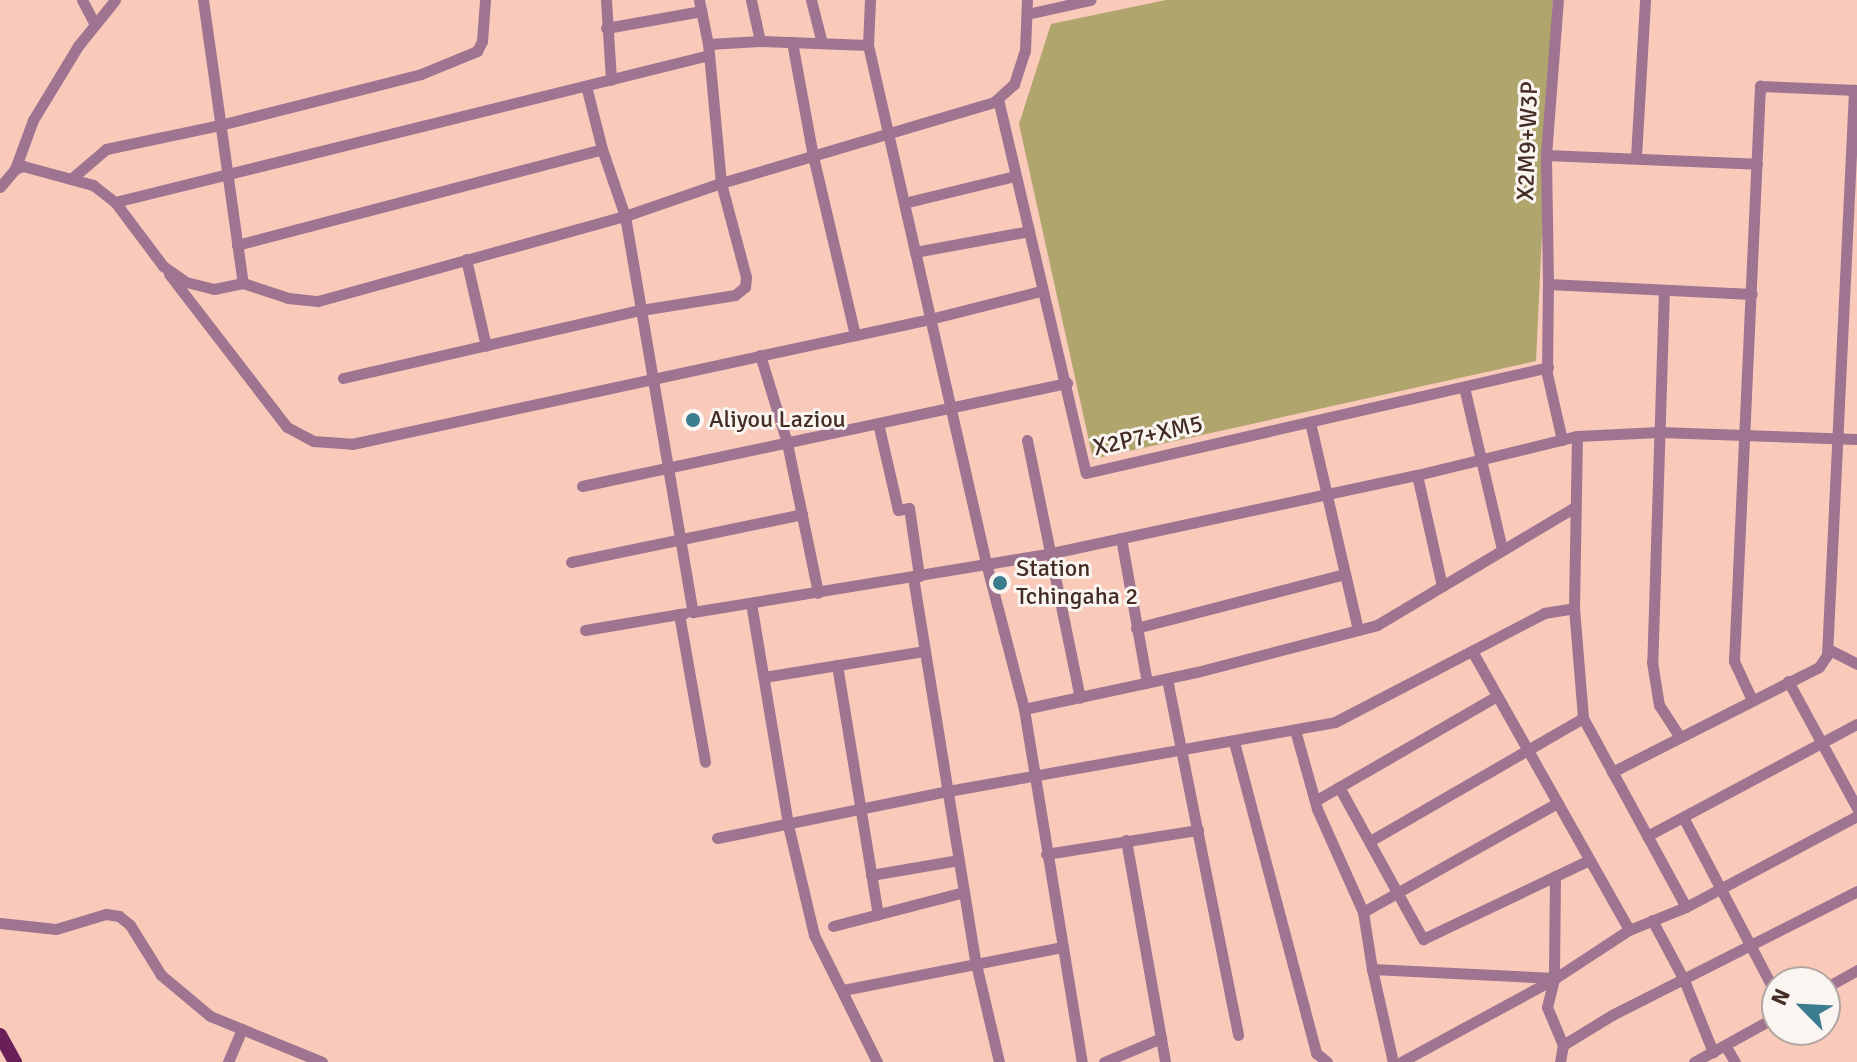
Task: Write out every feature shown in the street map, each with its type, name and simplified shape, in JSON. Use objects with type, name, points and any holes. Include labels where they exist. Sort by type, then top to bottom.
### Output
[{"type":"main road","points":[[0,1035],[15,1062]]},
{"type":"street","points":[[82,0],[94,23]]},
{"type":"street","points":[[0,187],[15,169],[33,120],[94,23],[115,0]]},
{"type":"street","points":[[203,0],[243,283]]},
{"type":"street","points":[[71,179],[106,149],[220,125],[421,74],[477,51],[482,41],[485,0]]},
{"type":"street","points":[[606,0],[611,80]]},
{"type":"street","points":[[751,0],[760,41]]},
{"type":"street","points":[[811,0],[822,43]]},
{"type":"street","points":[[870,0],[868,45],[986,563],[1024,709],[1082,1062]]},
{"type":"street","points":[[163,266],[186,282],[214,289],[243,283],[288,298],[318,301],[625,216],[721,183],[967,113],[998,99],[1014,84],[1025,51],[1027,0]]},
{"type":"street","points":[[1027,14],[1090,0]]},
{"type":"street","name":"X2M9+W3P","points":[[1558,0],[1546,155],[1548,367],[1562,440]]},
{"type":"street","points":[[1636,157],[1645,0]]},
{"type":"street","points":[[343,378],[641,310],[735,295],[745,287],[746,277],[721,183],[708,49],[700,5],[606,28]]},
{"type":"street","points":[[115,202],[611,80],[708,49],[760,41],[868,45]]},
{"type":"street","points":[[792,42],[813,156],[855,335]]},
{"type":"street","points":[[586,86],[602,149],[625,216],[693,612]]},
{"type":"street","points":[[1612,772],[1819,667],[1828,649],[1855,90],[1760,86],[1747,435],[1734,661],[1752,700]]},
{"type":"street","name":"X2P7+XM5","points":[[998,99],[1086,473],[1548,367]]},
{"type":"street","points":[[237,245],[602,149]]},
{"type":"street","points":[[1546,155],[1757,164]]},
{"type":"street","points":[[15,169],[23,166],[93,185],[115,202],[287,427],[313,441],[352,444],[930,319],[1041,291]]},
{"type":"street","points":[[904,203],[1015,176]]},
{"type":"street","points":[[915,252],[1029,231]]},
{"type":"street","points":[[466,259],[486,346]]},
{"type":"street","points":[[1548,284],[1752,294]]},
{"type":"street","points":[[1664,290],[1652,662],[1659,705],[1680,737]]},
{"type":"street","points":[[760,355],[787,443],[818,593]]},
{"type":"street","points":[[582,486],[1067,383]]},
{"type":"street","points":[[1464,387],[1502,549]]},
{"type":"street","points":[[1310,422],[1358,630]]},
{"type":"street","points":[[878,423],[898,510],[909,508],[925,651],[964,892],[976,964],[999,1062]]},
{"type":"street","points":[[585,630],[1052,553],[1417,475],[1577,436],[1659,432],[1857,439]]},
{"type":"street","points":[[1577,436],[1574,608],[1583,718],[1686,907]]},
{"type":"street","points":[[1027,440],[1080,698]]},
{"type":"street","points":[[1417,475],[1442,586]]},
{"type":"street","points":[[1024,709],[1167,679],[1377,625],[1575,507]]},
{"type":"street","points":[[571,562],[802,514]]},
{"type":"street","points":[[1121,538],[1147,683]]},
{"type":"street","points":[[1136,628],[1345,574]]},
{"type":"street","points":[[751,603],[788,825],[814,935],[877,1062]]},
{"type":"street","points":[[717,838],[948,791],[1335,722],[1544,613],[1574,608]]},
{"type":"street","points":[[679,614],[705,762]]},
{"type":"street","points":[[1828,649],[1857,664]]},
{"type":"street","points":[[764,677],[925,651]]},
{"type":"street","points":[[1472,651],[1629,930]]},
{"type":"street","points":[[837,665],[878,915]]},
{"type":"street","points":[[1167,679],[1238,1035]]},
{"type":"street","points":[[1788,681],[1857,808]]},
{"type":"street","points":[[1315,801],[1497,696]]},
{"type":"street","points":[[1370,841],[1583,718]]},
{"type":"street","points":[[1647,836],[1857,724]]},
{"type":"street","points":[[1295,730],[1315,801],[1363,912],[1393,1062]]},
{"type":"street","points":[[1234,742],[1316,1053],[1327,1062]]},
{"type":"street","points":[[1339,787],[1423,939],[1589,860]]},
{"type":"street","points":[[1363,912],[1557,803]]},
{"type":"street","points":[[1409,1060],[1554,979],[1629,930],[1686,907],[1857,816]]},
{"type":"street","points":[[1683,817],[1762,966]]},
{"type":"street","points":[[1046,854],[1198,830]]},
{"type":"street","points":[[1126,840],[1165,1062]]},
{"type":"street","points":[[871,875],[959,860]]},
{"type":"street","points":[[1555,876],[1554,979],[1547,1007],[1563,1045],[1560,1062]]},
{"type":"street","points":[[1563,1045],[1612,1015],[1857,891]]},
{"type":"street","points":[[833,926],[964,892]]},
{"type":"street","points":[[0,923],[56,929],[106,914],[119,916],[130,925],[161,975],[210,1016],[318,1061]]},
{"type":"street","points":[[1652,920],[1684,980],[1713,1052]]},
{"type":"street","points":[[843,990],[1063,947]]},
{"type":"street","points":[[1372,969],[1554,979]]},
{"type":"street","points":[[1694,1062],[1761,1025]]},
{"type":"street","points":[[228,1062],[242,1029]]},
{"type":"street","points":[[1104,1062],[1161,1038]]},
{"type":"street","points":[[1725,1045],[1735,1062]]},
{"type":"shaded area","points":[[1166,0],[1553,0],[1536,361],[1093,459],[1019,124],[1051,24]]},
{"type":"place","name":"Aliyou Laziou","points":[[693,420]]},
{"type":"place","name":"Station Tchingaha 2","points":[[1000,583]]}]
